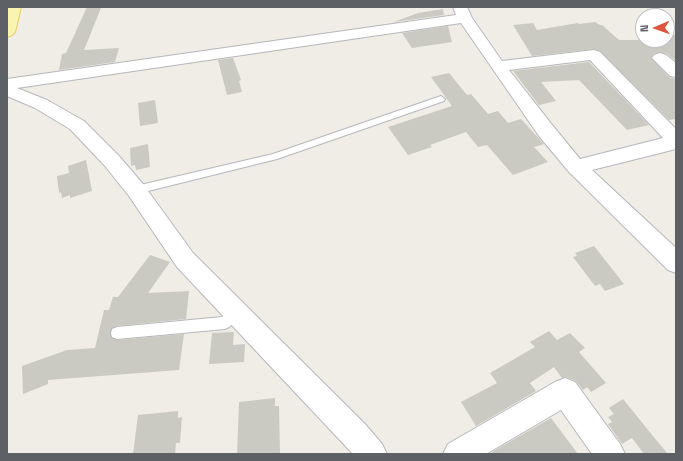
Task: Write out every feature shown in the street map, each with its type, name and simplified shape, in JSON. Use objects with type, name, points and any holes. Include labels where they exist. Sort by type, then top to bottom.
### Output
[{"type":"main road","points":[[7,32],[14,7]]},
{"type":"street","points":[[7,84],[34,81],[463,12],[498,66],[546,131],[576,167],[676,263]]},
{"type":"street","points":[[498,66],[594,54],[676,141],[576,167]]},
{"type":"street","points":[[660,58],[676,72]]},
{"type":"street","points":[[7,90],[41,104],[77,125],[112,161],[136,190],[185,260],[355,434],[372,454]]},
{"type":"street","points":[[458,454],[565,392],[610,454]]},
{"type":"lane","points":[[136,190],[274,157],[441,99]]},
{"type":"lane","points":[[117,333],[225,323],[237,312]]},
{"type":"building","points":[[87,7],[101,8],[84,50],[119,48],[115,62],[59,70],[62,54],[66,53]]},
{"type":"building","points":[[443,9],[444,15],[394,22],[418,13]]},
{"type":"building","points":[[595,22],[602,25],[619,40],[635,40],[635,48],[675,48],[676,34],[676,61],[667,54],[660,52],[654,54],[651,58],[669,77],[676,79],[676,119],[669,120],[600,51],[594,49],[532,56],[513,25],[533,23],[537,30]]},
{"type":"building","points":[[448,26],[452,42],[412,48],[402,33]]},
{"type":"building","points":[[233,58],[241,80],[239,81],[242,92],[227,95],[218,60]]},
{"type":"building","points":[[589,62],[649,125],[627,130],[579,80],[541,82],[556,101],[539,105],[513,71]]},
{"type":"building","points":[[449,73],[467,95],[471,94],[488,114],[498,111],[508,123],[521,119],[544,144],[534,147],[548,162],[513,175],[487,145],[478,147],[466,132],[430,145],[432,147],[408,155],[388,127],[452,106],[431,77]]},
{"type":"building","points":[[155,100],[158,123],[140,126],[138,103]]},
{"type":"building","points":[[148,144],[150,167],[136,170],[135,165],[131,166],[130,148]]},
{"type":"building","points":[[86,160],[92,191],[70,198],[70,195],[62,198],[61,192],[59,193],[57,176],[69,173],[68,166]]},
{"type":"building","points":[[594,246],[624,284],[605,291],[600,284],[595,286],[573,257],[577,256],[575,253]]},
{"type":"building","points":[[150,255],[170,262],[148,293],[189,291],[186,319],[116,326],[111,329],[111,337],[117,340],[184,334],[179,370],[48,380],[48,384],[23,394],[22,366],[67,350],[95,348],[104,310],[109,310],[113,297],[118,297]]},
{"type":"building","points":[[549,331],[557,340],[570,333],[585,348],[579,352],[606,383],[591,392],[587,387],[583,390],[576,381],[566,377],[562,378],[554,367],[530,383],[536,391],[476,426],[461,402],[497,383],[490,373],[535,347],[530,342]]},
{"type":"building","points":[[234,332],[233,345],[245,344],[244,362],[209,364],[212,333]]},
{"type":"building","points":[[275,398],[275,406],[279,406],[280,454],[237,454],[239,402]]},
{"type":"building","points":[[623,399],[668,454],[644,454],[632,438],[622,444],[608,424],[612,422],[608,417],[614,414],[609,408]]},
{"type":"building","points":[[178,411],[178,418],[182,417],[180,443],[176,443],[175,454],[133,454],[138,415]]},
{"type":"building","points":[[551,418],[578,454],[493,454],[492,452]]}]
